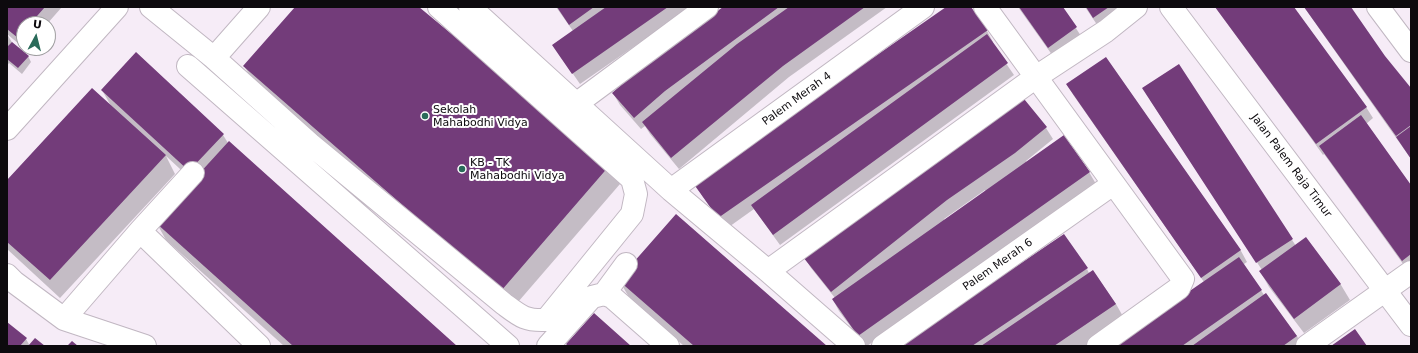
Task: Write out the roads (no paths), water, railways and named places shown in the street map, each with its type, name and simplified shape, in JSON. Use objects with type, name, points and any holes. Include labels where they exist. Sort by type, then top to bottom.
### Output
[{"type":"street","points":[[7,129],[117,7]]},
{"type":"street","points":[[151,7],[214,58],[310,144],[504,304],[521,317],[535,321],[546,320],[632,214],[636,194],[632,179],[439,7]]},
{"type":"street","points":[[214,58],[259,7]]},
{"type":"street","points":[[576,104],[707,7]]},
{"type":"street","name":"Palem Merah 4","points":[[672,190],[923,7]]},
{"type":"street","points":[[985,7],[1183,279],[1179,288],[1098,346]]},
{"type":"street","points":[[768,271],[1036,77],[1106,31],[1136,7]]},
{"type":"street","name":"Jalan Palem Raja Timur","points":[[1171,7],[1411,325]]},
{"type":"street","points":[[1378,7],[1411,51]]},
{"type":"street","points":[[483,11],[576,104],[672,190],[854,346]]},
{"type":"street","points":[[188,66],[508,346]]},
{"type":"street","points":[[64,319],[140,231],[193,173]]},
{"type":"street","name":"Palem Merah 6","points":[[883,346],[1114,184]]},
{"type":"street","points":[[140,231],[259,346]]},
{"type":"street","points":[[604,294],[626,264]]},
{"type":"street","points":[[1307,346],[1411,272]]},
{"type":"street","points":[[9,282],[64,319],[145,346]]},
{"type":"street","points":[[548,346],[592,297],[604,294],[612,297],[668,346]]},
{"type":"place","name":"Sekolah Mahabodhi Vidya","points":[[425,116]]},
{"type":"place","name":"KB - TK Mahabodhi Vidya","points":[[462,169]]}]
